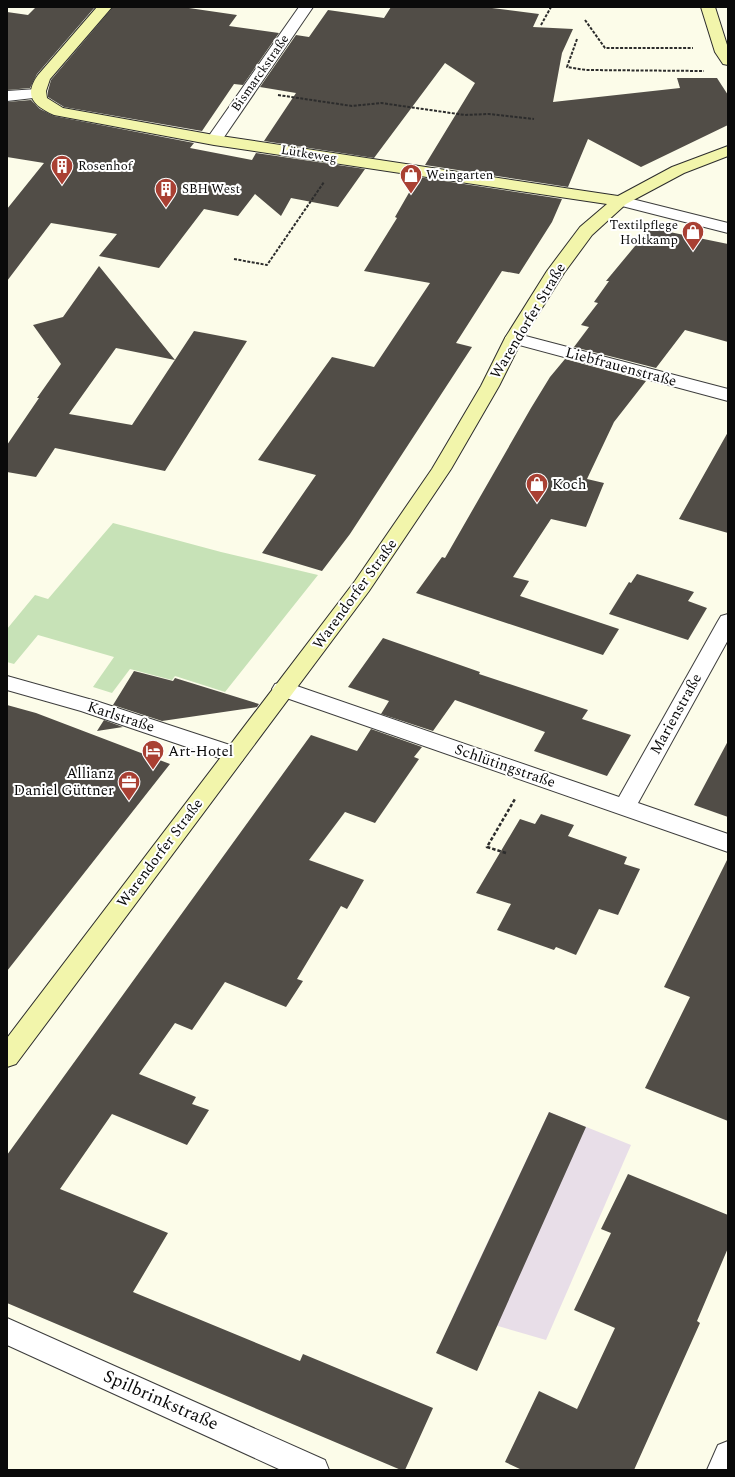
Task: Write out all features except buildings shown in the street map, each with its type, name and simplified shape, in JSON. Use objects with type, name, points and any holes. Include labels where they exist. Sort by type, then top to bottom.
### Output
[{"type":"street","points":[[7,96],[37,94],[38,86],[43,78],[105,7]]},
{"type":"street","name":"Bismarckstraße","points":[[214,140],[306,7]]},
{"type":"street","points":[[708,7],[721,48],[728,61]]},
{"type":"street","name":"Lütkeweg","points":[[37,94],[40,101],[59,112],[214,140],[620,201]]},
{"type":"street","name":"Warendorfer Straße","points":[[7,1057],[362,586],[457,444],[514,338],[564,260],[586,231],[620,201],[678,170],[721,154]]},
{"type":"street","points":[[620,201],[728,228]]},
{"type":"street","name":"Liebfrauenstraße","points":[[514,338],[728,396]]},
{"type":"street","name":"Marienstraße","points":[[624,807],[728,621]]},
{"type":"street","name":"Karlstraße","points":[[7,683],[88,706],[234,755]]},
{"type":"street","name":"Schlütingstraße","points":[[283,689],[728,843]]},
{"type":"street","name":"Spilbrinkstraße","points":[[7,1331],[314,1470]]},
{"type":"street","points":[[722,1470],[728,1455]]},
{"type":"path","points":[[541,25],[551,7]]},
{"type":"path","points":[[585,20],[605,48],[721,48]]},
{"type":"path","points":[[577,39],[568,67],[586,70],[704,70]]},
{"type":"path","points":[[248,90],[352,106],[380,103],[465,115],[489,114],[534,118]]},
{"type":"path","points":[[234,260],[267,265],[340,159]]},
{"type":"path","points":[[506,853],[487,847],[530,775]]},
{"type":"shaded area","points":[[549,1112],[631,1145],[546,1340],[498,1326],[456,1309]]},
{"type":"green space","points":[[113,523],[221,552],[318,575],[225,692],[175,676],[172,680],[130,669],[112,693],[93,687],[114,657],[38,635],[14,664],[7,662],[7,629],[35,595],[48,599]]},
{"type":"place","name":"Rosenhof","points":[[62,186]]},
{"type":"place","name":"Weingarten","points":[[411,194]]},
{"type":"place","name":"SBH West","points":[[166,208]]},
{"type":"place","name":"Textilpflege Holtkamp","points":[[693,252]]},
{"type":"place","name":"Koch","points":[[537,504]]},
{"type":"place","name":"Art-Hotel","points":[[153,770]]},
{"type":"place","name":"Allianz Daniel Güttner","points":[[129,802]]}]
